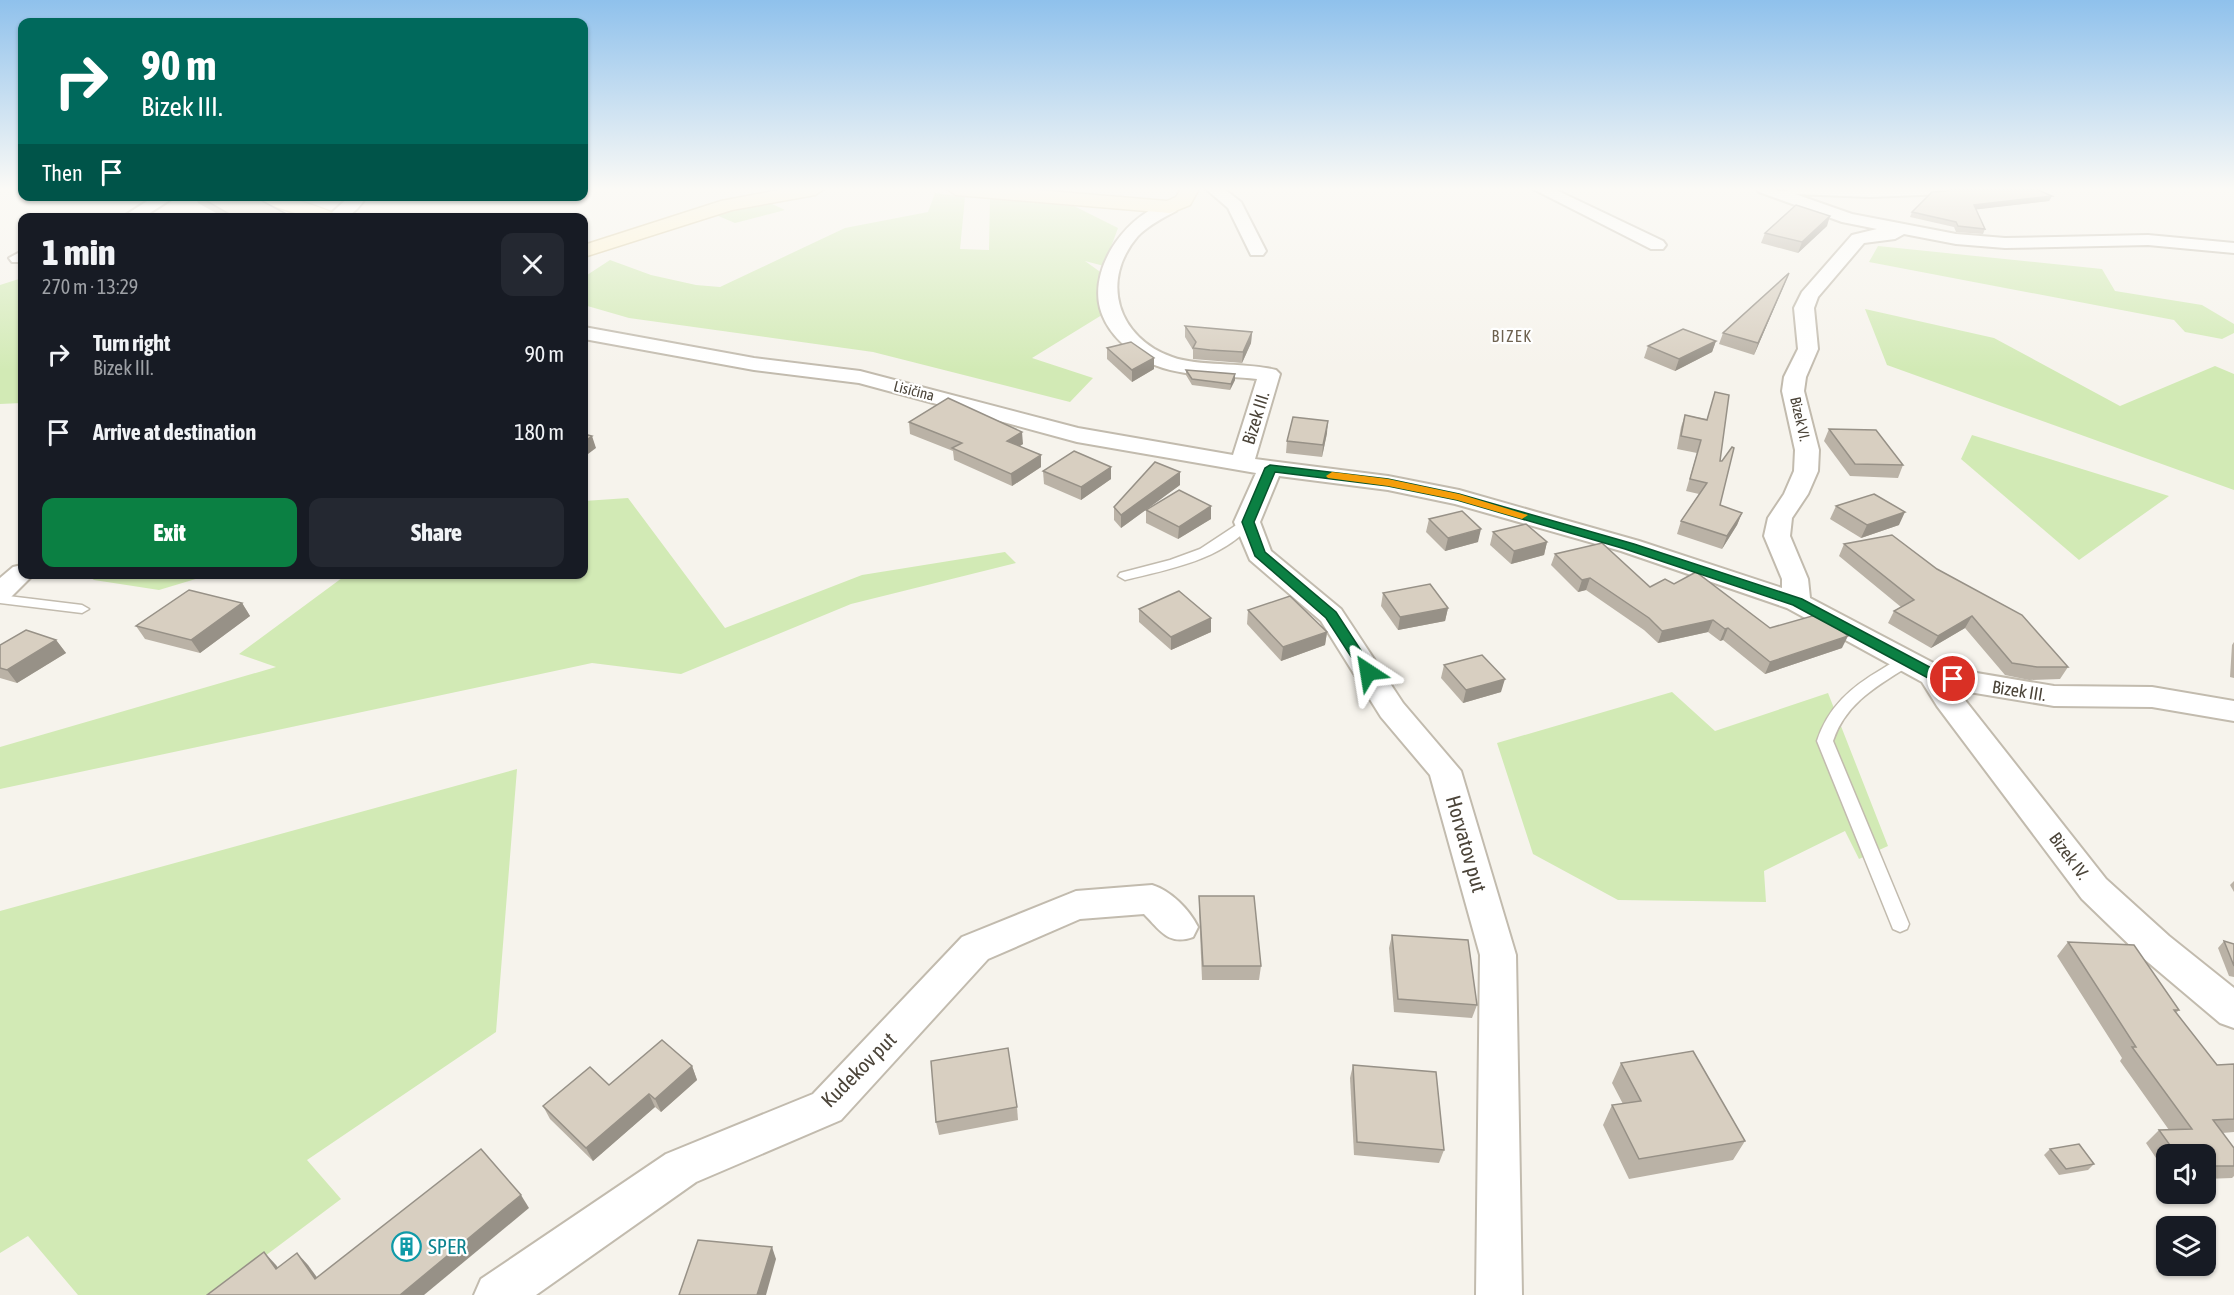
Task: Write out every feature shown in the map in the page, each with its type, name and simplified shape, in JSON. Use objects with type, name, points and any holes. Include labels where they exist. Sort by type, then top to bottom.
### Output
[{"type":"street","name":"Bizek III.","points":[[1121,249],[1106,284],[1106,304],[1119,330],[1158,359],[1170,364],[1269,374],[1256,466],[1388,483],[1459,497],[1630,546],[1797,602],[1920,668],[2013,692],[2055,696],[2152,697],[2234,711]]},
{"type":"street","name":"Bizek VI.","points":[[1797,602],[1795,579],[1777,536],[1780,518],[1796,494],[1806,471],[1807,450],[1793,391],[1795,378],[1808,350],[1804,308],[1809,296],[1849,249]]},
{"type":"street","name":"Lisičina","points":[[588,334],[754,364],[860,377],[1077,435],[1256,466]]},
{"type":"street","points":[[1248,522],[1256,466]]},
{"type":"street","name":"Horvatov put","points":[[1248,522],[1259,554],[1331,615],[1392,710],[1445,771],[1498,955],[1499,1295]]},
{"type":"street","points":[[0,592],[18,576]]},
{"type":"street","name":"Bizek IV.","points":[[1920,668],[1948,699],[2094,889],[2156,947],[2234,1011]]},
{"type":"street","name":"Kudekov put","points":[[497,1295],[681,1168],[827,1107],[975,948],[1076,905],[1152,899],[1180,927]]},
{"type":"lane","points":[[1125,576],[1195,559],[1228,541],[1248,522]]},
{"type":"lane","points":[[0,599],[82,609]]},
{"type":"lane","points":[[1900,924],[1824,741],[1828,725],[1838,708],[1854,694],[1920,668]]},
{"type":"green space","points":[[800,249],[1110,249],[1104,266],[1085,261],[1110,279],[1110,310],[1032,358],[1093,378],[1070,402],[873,352],[629,318],[588,306],[588,274],[610,260],[651,275],[696,285],[720,287]]},
{"type":"green space","points":[[1876,249],[1911,249],[2102,269],[2115,291],[2202,305],[2234,324],[2234,333],[2222,339],[2185,332],[2174,320],[1869,262]]},
{"type":"green space","points":[[18,279],[18,403],[0,404],[0,285]]},
{"type":"green space","points":[[1865,309],[1994,338],[2120,406],[2215,366],[2234,374],[2234,490],[1887,365]]},
{"type":"green space","points":[[1972,435],[2169,496],[2079,560],[1961,459]]},
{"type":"green space","points":[[628,498],[725,628],[862,575],[1005,552],[1016,563],[851,604],[681,674],[592,663],[0,789],[0,747],[276,667],[239,654],[341,579],[588,579],[588,501]]},
{"type":"green space","points":[[93,579],[196,579],[159,590]]},
{"type":"green space","points":[[1672,692],[1715,731],[1828,693],[1888,846],[1859,859],[1845,831],[1764,871],[1766,902],[1618,900],[1533,854],[1497,743]]},
{"type":"green space","points":[[517,769],[496,1032],[307,1160],[341,1199],[213,1295],[78,1295],[28,1236],[0,1253],[0,911]]},
{"type":"building","points":[[1789,273],[1758,343],[1723,333]]},
{"type":"building","points":[[1185,326],[1252,332],[1243,352],[1210,350],[1193,348],[1196,342]]},
{"type":"building","points":[[1683,329],[1716,341],[1679,359],[1648,346]]},
{"type":"building","points":[[1131,342],[1154,358],[1132,370],[1107,348]]},
{"type":"building","points":[[1186,370],[1235,374],[1231,384],[1192,379]]},
{"type":"building","points":[[1715,392],[1729,395],[1720,461],[1732,447],[1734,448],[1720,505],[1742,513],[1727,536],[1681,521],[1707,483],[1690,479],[1701,440],[1681,436],[1685,415],[1707,420]]},
{"type":"building","points":[[948,398],[1022,432],[1007,441],[1041,455],[1011,474],[952,448],[962,443],[909,422]]},
{"type":"building","points":[[1293,417],[1328,421],[1323,445],[1287,441]]},
{"type":"building","points":[[1829,429],[1876,430],[1903,465],[1855,464]]},
{"type":"building","points":[[1074,451],[1111,467],[1081,487],[1043,471]]},
{"type":"building","points":[[1155,462],[1180,472],[1121,515],[1114,507]]},
{"type":"building","points":[[1179,490],[1211,506],[1179,527],[1146,510]]},
{"type":"building","points":[[1874,494],[1905,512],[1867,525],[1836,506]]},
{"type":"building","points":[[1462,511],[1481,529],[1448,538],[1429,519]]},
{"type":"building","points":[[1526,524],[1547,542],[1514,551],[1493,532]]},
{"type":"building","points":[[1892,535],[1937,569],[2022,615],[2068,667],[2037,667],[2012,663],[1972,616],[1938,636],[1894,611],[1914,600],[1844,544]]},
{"type":"building","points":[[1602,543],[1650,587],[1665,579],[1674,584],[1696,572],[1770,628],[1819,614],[1848,636],[1770,662],[1728,628],[1725,629],[1713,620],[1662,631],[1649,618],[1590,578],[1582,580],[1555,554]]},
{"type":"building","points":[[1430,584],[1448,608],[1400,617],[1383,593]]},
{"type":"building","points":[[189,590],[242,603],[191,640],[136,626]]},
{"type":"building","points":[[1179,591],[1211,618],[1171,637],[1139,609]]},
{"type":"building","points":[[1290,596],[1327,632],[1283,647],[1248,610]]},
{"type":"building","points":[[26,630],[56,640],[7,670],[0,668],[0,645]]},
{"type":"building","points":[[1482,655],[1505,679],[1466,690],[1444,665]]},
{"type":"building","points":[[1199,896],[1254,896],[1261,966],[1203,966]]},
{"type":"building","points":[[1392,935],[1468,940],[1477,1005],[1398,999]]},
{"type":"building","points":[[2224,941],[2234,944],[2234,966]]},
{"type":"building","points":[[2068,942],[2134,945],[2179,1010],[2174,1010],[2217,1065],[2234,1064],[2234,1119],[2213,1120],[2234,1148],[2234,1166],[2216,1166],[2216,1144],[2169,1144],[2159,1130],[2192,1129],[2132,1047],[2136,1047]]},
{"type":"building","points":[[662,1040],[692,1066],[655,1099],[649,1094],[586,1148],[543,1106],[590,1067],[609,1085]]},
{"type":"building","points":[[1008,1048],[1017,1107],[936,1122],[931,1061]]},
{"type":"building","points":[[1693,1051],[1745,1141],[1639,1159],[1612,1105],[1641,1101],[1621,1063]]},
{"type":"building","points":[[1353,1065],[1436,1072],[1444,1150],[1357,1142]]},
{"type":"building","points":[[2079,1144],[2094,1164],[2066,1169],[2050,1149]]},
{"type":"building","points":[[481,1149],[521,1195],[400,1295],[207,1295],[264,1252],[276,1269],[297,1253],[315,1279]]},
{"type":"building","points":[[698,1240],[772,1247],[757,1295],[679,1295]]},
{"type":"slow traffic","points":[[1332,476],[1388,483],[1459,497],[1522,515]]},
{"type":"place","name":"SPER","points":[[407,1247]]},
{"type":"district","name":"BIZEK","points":[[1512,336]]},
{"type":"route","points":[[1368,672],[1331,615],[1259,554],[1248,522],[1270,468],[1388,483],[1459,497],[1630,546],[1797,602],[1933,675],[1953,679]]}]
